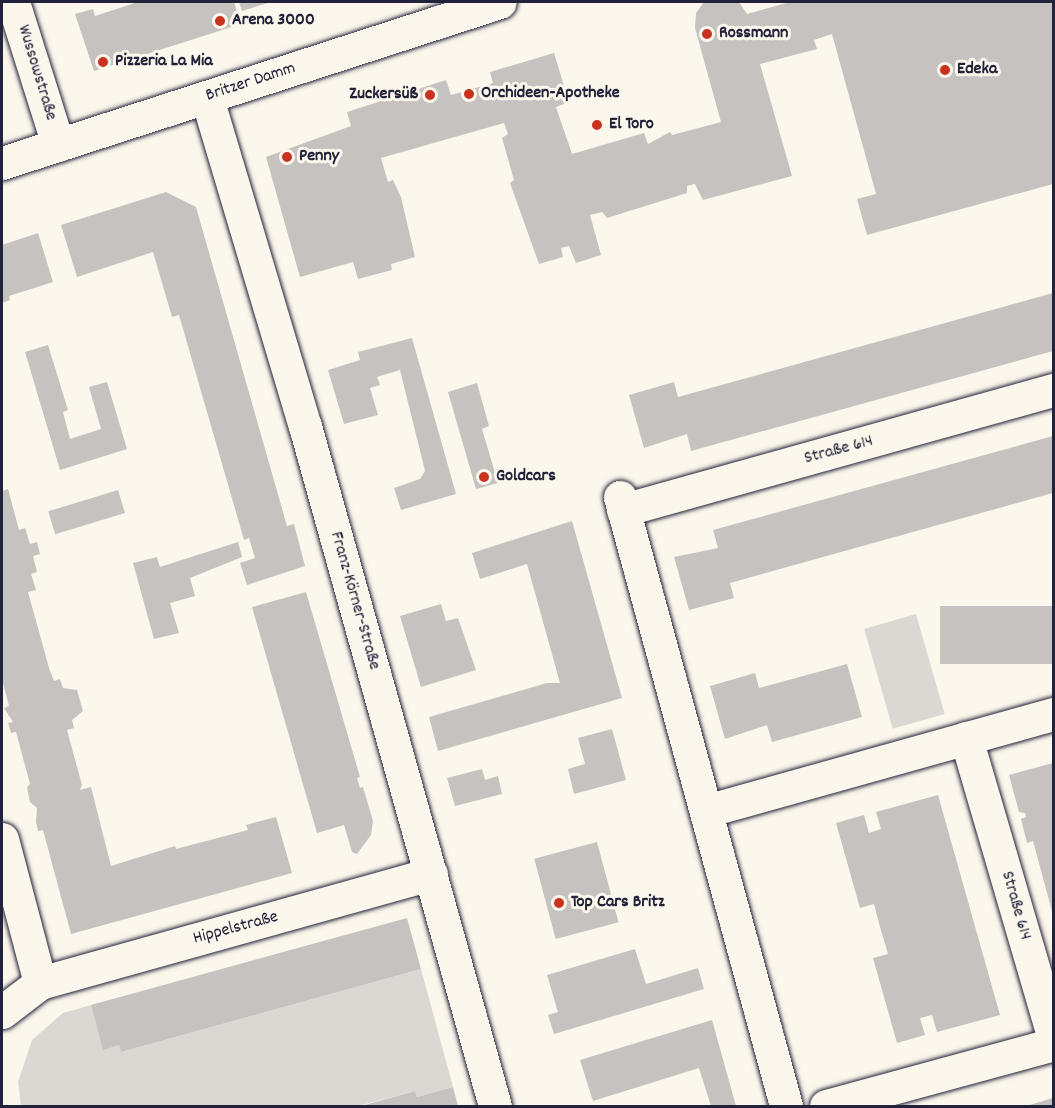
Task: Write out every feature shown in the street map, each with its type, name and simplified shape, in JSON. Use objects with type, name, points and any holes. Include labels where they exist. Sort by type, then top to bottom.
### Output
[{"type":"street","name":"Wussowstraße","points":[[13,2],[58,145]]},
{"type":"street","name":"Britzer Damm","points":[[2,163],[500,2]]},
{"type":"street","name":"Franz-Körner-Straße","points":[[207,98],[431,874],[495,1107]]},
{"type":"street","name":"Straße 614","points":[[786,1107],[622,504],[1053,390]]},
{"type":"street","points":[[706,811],[1053,714]]},
{"type":"street","name":"Straße 614","points":[[966,738],[1053,1038]]},
{"type":"street","points":[[2,839],[40,983],[2,1012]]},
{"type":"street","name":"Hippelstraße","points":[[40,983],[431,874]]},
{"type":"street","points":[[826,1107],[1053,1044]]},
{"type":"shaded area","points":[[916,614],[945,714],[893,729],[864,629]]},
{"type":"shaded area","points":[[421,969],[453,1087],[417,1097],[415,1091],[358,1106],[21,1106],[18,1082],[32,1040],[63,1013],[91,1005],[103,1049],[119,1045],[121,1052]]},
{"type":"building","points":[[138,2],[234,2],[241,24],[94,71],[75,14],[93,9],[95,16]]},
{"type":"building","points":[[239,2],[271,2],[242,11]]},
{"type":"building","points":[[704,2],[739,2],[747,14],[790,2],[1053,2],[1053,184],[867,235],[857,199],[876,194],[832,34],[814,40],[817,49],[760,64],[792,176],[703,200],[695,184],[687,186],[687,193],[607,218],[602,212],[590,215],[601,255],[576,263],[569,246],[561,248],[563,257],[539,264],[510,183],[514,180],[502,138],[508,134],[504,123],[381,158],[388,182],[393,180],[401,197],[415,257],[391,264],[392,270],[358,279],[353,262],[300,277],[266,157],[351,126],[347,112],[446,80],[451,95],[493,83],[490,72],[554,53],[569,102],[556,107],[572,154],[644,133],[648,144],[670,132],[672,135],[721,122],[695,28],[696,13]]},
{"type":"building","points":[[166,192],[196,207],[287,526],[294,524],[305,566],[247,585],[240,563],[255,558],[249,538],[244,540],[179,315],[172,317],[153,252],[77,277],[61,225]]},
{"type":"building","points":[[38,233],[53,282],[9,296],[10,300],[2,303],[2,245]]},
{"type":"building","points":[[1053,293],[1053,351],[691,451],[687,434],[644,448],[629,395],[674,382],[678,397]]},
{"type":"building","points":[[412,338],[456,494],[401,510],[394,488],[420,479],[425,471],[400,370],[377,377],[380,385],[370,388],[378,415],[344,424],[328,370],[360,360],[358,352]]},
{"type":"building","points":[[48,345],[68,410],[63,412],[70,439],[101,429],[89,387],[107,382],[127,449],[60,470],[25,352]]},
{"type":"building","points":[[477,383],[489,426],[482,429],[498,483],[476,489],[448,392]]},
{"type":"building","points":[[1053,436],[1053,493],[730,583],[734,598],[689,610],[674,557],[718,548],[713,530]]},
{"type":"building","points":[[8,489],[19,530],[25,528],[30,544],[37,542],[40,554],[33,556],[37,572],[31,574],[36,590],[28,592],[54,681],[60,679],[63,688],[77,690],[83,711],[72,720],[74,728],[67,730],[82,785],[80,790],[91,787],[111,866],[175,846],[176,849],[248,830],[246,825],[276,817],[292,873],[71,934],[43,830],[38,831],[37,808],[30,802],[27,787],[30,784],[16,732],[11,733],[8,723],[13,722],[4,708],[9,706],[2,679],[2,491]]},
{"type":"building","points":[[118,490],[125,513],[55,534],[48,511]]},
{"type":"building","points":[[572,521],[622,698],[438,751],[429,717],[547,683],[560,683],[527,564],[480,579],[472,553]]},
{"type":"building","points":[[238,542],[242,557],[190,578],[195,596],[170,603],[179,633],[154,639],[133,563],[157,557],[160,567]]},
{"type":"building","points":[[306,592],[360,777],[357,778],[360,788],[363,787],[373,821],[371,835],[357,854],[352,852],[344,825],[317,833],[252,607]]},
{"type":"building","points":[[441,604],[446,621],[458,618],[476,670],[421,687],[400,616]]},
{"type":"building","points":[[940,606],[1053,606],[1053,664],[940,664]]},
{"type":"building","points":[[847,664],[862,717],[772,742],[767,725],[725,739],[710,686],[755,673],[759,688]]},
{"type":"building","points":[[612,729],[626,780],[574,794],[568,769],[585,764],[578,738]]},
{"type":"building","points":[[1053,763],[1053,915],[1033,841],[1027,843],[1021,819],[1026,817],[1025,813],[1019,812],[1009,775]]},
{"type":"building","points":[[482,769],[485,780],[498,776],[502,794],[455,806],[447,778]]},
{"type":"building","points":[[938,795],[1000,1015],[937,1032],[932,1015],[920,1018],[925,1035],[897,1043],[873,958],[888,954],[874,904],[860,908],[836,823],[864,815],[869,833],[881,829],[876,812]]},
{"type":"building","points":[[597,842],[618,922],[556,939],[534,859]]},
{"type":"building","points":[[407,918],[421,969],[121,1052],[119,1045],[103,1050],[91,1005]]},
{"type":"building","points":[[635,949],[646,984],[698,968],[704,989],[554,1034],[548,1015],[558,1012],[547,975]]},
{"type":"building","points":[[712,1020],[736,1106],[711,1106],[699,1068],[593,1101],[580,1060]]},
{"type":"building","points":[[453,1087],[458,1106],[361,1106],[415,1091],[417,1097]]},
{"type":"building","points":[[1053,1098],[1053,1106],[1026,1106]]},
{"type":"place","name":"Arena 3000","points":[[220,21]]},
{"type":"place","name":"Rossmann","points":[[707,34]]},
{"type":"place","name":"Pizzeria La Mia","points":[[103,62]]},
{"type":"place","name":"Edeka","points":[[945,70]]},
{"type":"place","name":"Orchideen-Apotheke","points":[[469,94]]},
{"type":"place","name":"Zuckersüß","points":[[430,95]]},
{"type":"place","name":"El Toro","points":[[597,125]]},
{"type":"place","name":"Penny","points":[[287,157]]},
{"type":"place","name":"Goldcars","points":[[484,477]]},
{"type":"place","name":"Top Cars Britz","points":[[559,903]]}]
